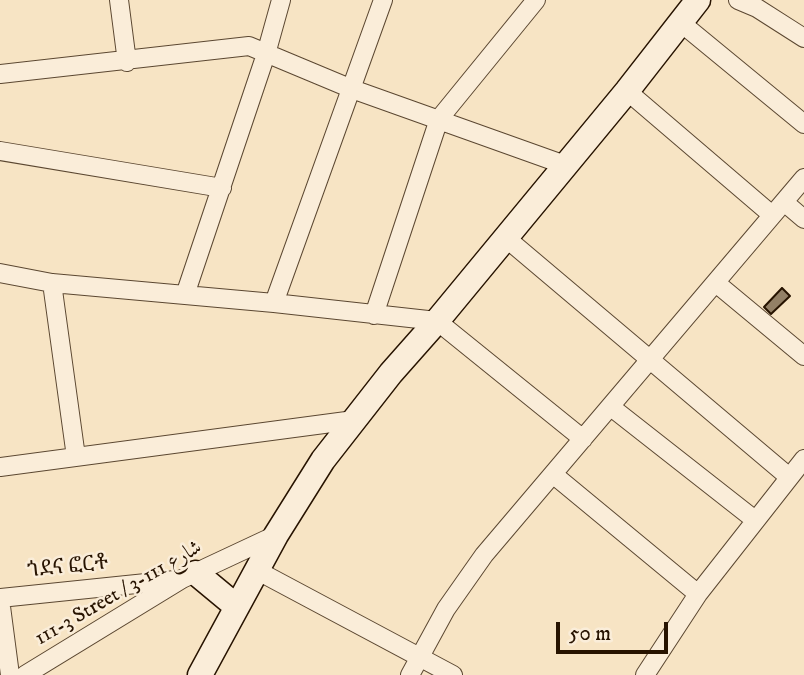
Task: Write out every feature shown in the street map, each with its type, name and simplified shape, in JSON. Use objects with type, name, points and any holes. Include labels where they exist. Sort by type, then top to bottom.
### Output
[{"type":"main road","points":[[200,675],[276,535],[323,460],[627,91],[698,0]]},
{"type":"main road","points":[[189,576],[237,607]]},
{"type":"street","points":[[119,0],[127,62]]},
{"type":"street","points":[[185,295],[267,54],[281,0]]},
{"type":"street","points":[[274,303],[383,0]]},
{"type":"street","points":[[374,315],[439,119],[536,0]]},
{"type":"street","points":[[738,0],[757,8],[804,38]]},
{"type":"street","points":[[681,22],[804,124]]},
{"type":"street","points":[[0,74],[127,62],[249,46],[352,89],[565,165]]},
{"type":"street","points":[[627,91],[778,209],[804,219]]},
{"type":"street","points":[[0,151],[222,188]]},
{"type":"street","points":[[410,675],[446,609],[484,555],[804,178]]},
{"type":"street","points":[[506,238],[789,477]]},
{"type":"street","points":[[0,273],[52,283],[437,321],[583,439]]},
{"type":"street","points":[[52,283],[76,457]]},
{"type":"street","points":[[716,284],[804,356]]},
{"type":"street","points":[[611,407],[755,520]]},
{"type":"street","points":[[0,467],[354,420]]},
{"type":"street","points":[[645,675],[698,594],[804,459]]},
{"type":"street","points":[[554,475],[698,594]]},
{"type":"street","name":"111-3 Street / شارع 111-3","points":[[25,675],[189,576],[276,535]]},
{"type":"street","points":[[258,571],[453,675]]},
{"type":"street","name":"ጎደና ፎርቶ","points":[[0,599],[189,576]]},
{"type":"street","points":[[0,599],[10,675]]},
{"type":"building","points":[[782,288],[790,296],[771,314],[764,307]]}]
